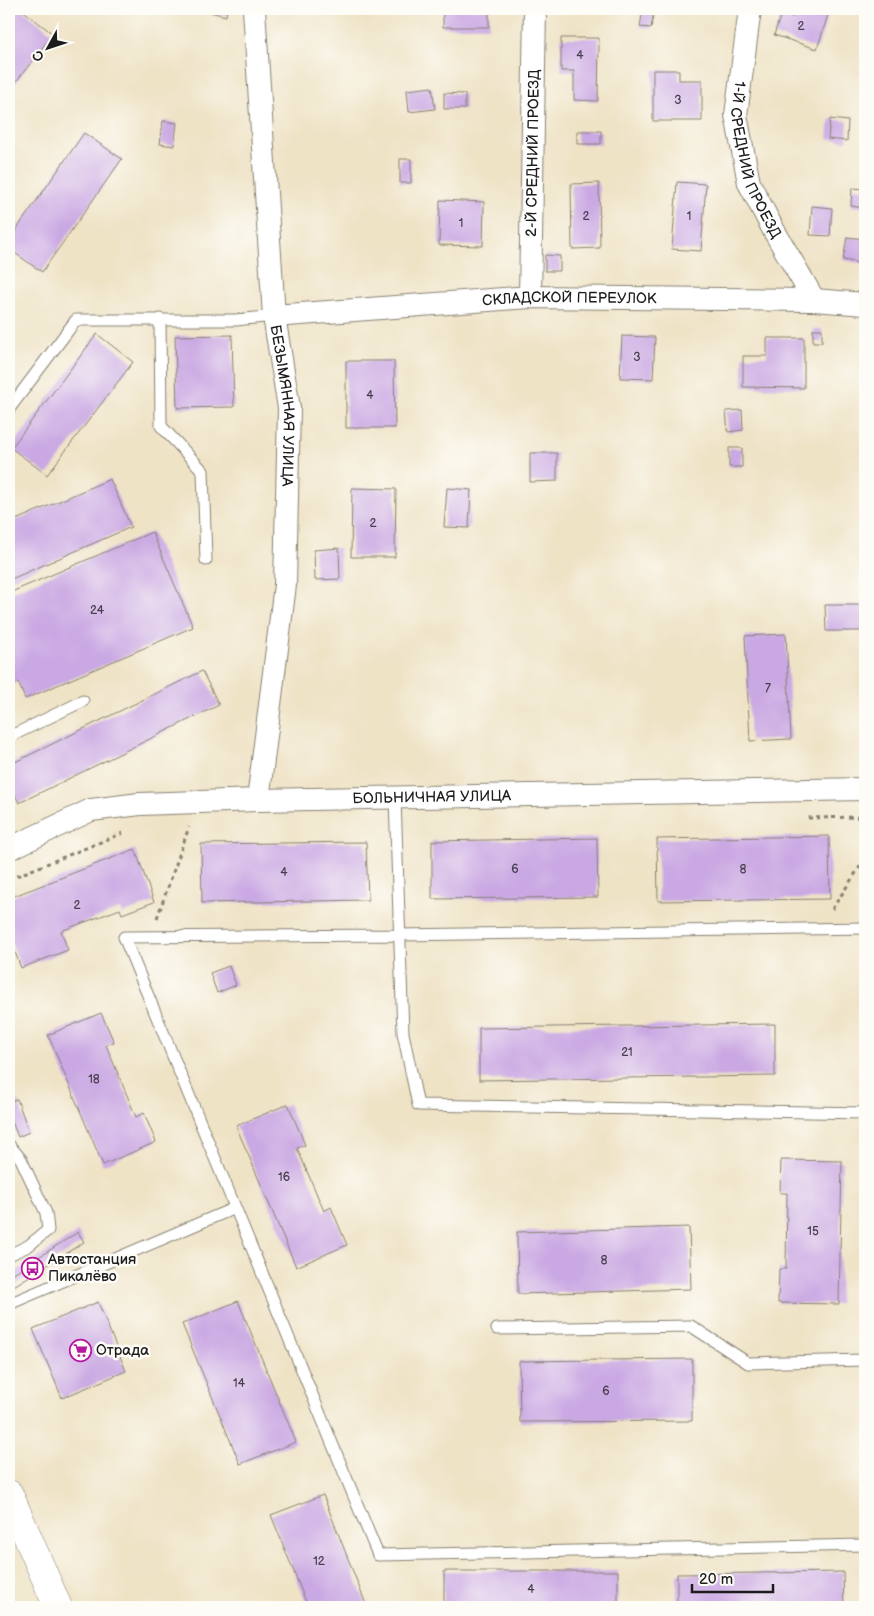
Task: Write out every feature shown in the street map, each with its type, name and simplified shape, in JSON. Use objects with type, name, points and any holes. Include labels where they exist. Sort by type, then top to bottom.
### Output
[{"type":"main road","points":[[9,1494],[58,1607]]},
{"type":"street","name":"БЕЗЫМЯННАЯ УЛИЦА","points":[[254,9],[274,316],[289,408],[285,585],[258,800]]},
{"type":"street","name":"2-Й СРЕДНИЙ ПРОЕЗД","points":[[530,297],[535,9]]},
{"type":"street","name":"1-Й СРЕДНИЙ ПРОЕЗД","points":[[750,9],[736,115],[749,183],[814,300]]},
{"type":"street","name":"СКЛАДСКОЙ ПЕРЕУЛОК","points":[[274,316],[530,297],[814,300],[865,304]]},
{"type":"street","name":"БОЛЬНИЧНАЯ УЛИЦА","points":[[9,849],[91,810],[140,804],[258,800],[865,789]]},
{"type":"lane","points":[[9,410],[76,320],[236,320],[274,316]]},
{"type":"lane","points":[[160,319],[161,426],[203,471],[206,560]]},
{"type":"lane","points":[[9,737],[83,701]]},
{"type":"lane","points":[[395,798],[403,1033],[418,1105],[865,1113]]},
{"type":"lane","points":[[865,928],[124,937],[378,1555],[865,1545]]},
{"type":"lane","points":[[9,1145],[21,1159],[46,1213],[48,1230],[28,1246],[9,1255]]},
{"type":"lane","points":[[9,1304],[235,1208]]},
{"type":"lane","points":[[497,1329],[691,1326],[748,1363],[865,1360]]},
{"type":"path","points":[[805,818],[865,817]]},
{"type":"path","points":[[151,937],[190,826],[181,827]]},
{"type":"path","points":[[9,879],[130,832]]},
{"type":"path","points":[[820,928],[865,859]]},
{"type":"building","points":[[9,9],[21,9],[53,34],[9,91]]},
{"type":"building","points":[[211,9],[227,9],[226,16],[210,12]]},
{"type":"building","points":[[443,9],[489,9],[489,27],[443,27]]},
{"type":"building","points":[[643,9],[654,9],[651,28],[640,27]]},
{"type":"building","points":[[796,9],[818,9],[829,12],[817,49],[774,35],[781,14],[793,17]]},
{"type":"building","points":[[561,38],[599,38],[598,101],[574,100],[574,71],[561,71]]},
{"type":"building","points":[[653,70],[679,70],[679,80],[702,80],[702,121],[653,121]]},
{"type":"building","points":[[432,87],[435,109],[409,112],[407,90]]},
{"type":"building","points":[[444,93],[465,94],[465,109],[444,109]]},
{"type":"building","points":[[830,119],[848,121],[847,141],[828,139]]},
{"type":"building","points":[[163,121],[177,123],[174,146],[160,144]]},
{"type":"building","points":[[577,131],[601,131],[601,144],[577,144]]},
{"type":"building","points":[[84,133],[122,159],[42,272],[9,249],[9,240]]},
{"type":"building","points":[[400,159],[411,159],[411,183],[400,183]]},
{"type":"building","points":[[677,182],[706,184],[701,251],[672,249]]},
{"type":"building","points":[[599,183],[600,248],[572,249],[571,184]]},
{"type":"building","points":[[852,188],[865,189],[865,208],[851,206]]},
{"type":"building","points":[[440,200],[484,202],[483,246],[439,245]]},
{"type":"building","points":[[812,206],[832,208],[830,236],[810,235]]},
{"type":"building","points":[[847,237],[865,239],[865,264],[843,260]]},
{"type":"building","points":[[545,255],[560,256],[560,271],[545,271]]},
{"type":"building","points":[[813,329],[822,329],[822,342],[813,342]]},
{"type":"building","points":[[97,334],[133,362],[47,475],[11,448]]},
{"type":"building","points":[[232,335],[234,407],[177,408],[175,336]]},
{"type":"building","points":[[622,336],[655,337],[653,379],[620,378]]},
{"type":"building","points":[[767,338],[804,338],[804,388],[743,387],[743,356],[767,356]]},
{"type":"building","points":[[346,361],[394,361],[395,428],[346,428]]},
{"type":"building","points":[[742,410],[743,430],[728,432],[726,411]]},
{"type":"building","points":[[729,448],[742,448],[742,467],[729,467]]},
{"type":"building","points":[[530,453],[557,453],[557,481],[530,482]]},
{"type":"building","points":[[110,479],[131,527],[9,580],[9,523]]},
{"type":"building","points":[[352,488],[396,489],[395,557],[351,557]]},
{"type":"building","points":[[447,488],[471,490],[469,528],[444,527]]},
{"type":"building","points":[[152,532],[193,627],[25,699],[18,682],[9,686],[9,593]]},
{"type":"building","points":[[339,548],[340,579],[315,580],[314,550]]},
{"type":"building","points":[[825,605],[865,605],[865,631],[826,631]]},
{"type":"building","points":[[786,634],[791,739],[750,741],[745,636]]},
{"type":"building","points":[[202,671],[219,705],[19,803],[9,782],[9,765]]},
{"type":"building","points":[[829,836],[830,899],[658,901],[657,839]]},
{"type":"building","points":[[597,838],[598,897],[432,899],[432,841]]},
{"type":"building","points":[[366,842],[368,900],[202,903],[201,844]]},
{"type":"building","points":[[135,849],[154,902],[122,914],[120,909],[61,931],[68,950],[21,968],[9,936],[9,898]]},
{"type":"building","points":[[229,966],[236,985],[217,993],[210,973]]},
{"type":"building","points":[[101,1013],[114,1042],[106,1045],[136,1117],[144,1113],[156,1142],[103,1165],[48,1035]]},
{"type":"building","points":[[775,1024],[775,1076],[479,1080],[479,1028]]},
{"type":"building","points":[[17,1099],[29,1132],[18,1137],[9,1114],[9,1102]]},
{"type":"building","points":[[288,1104],[305,1145],[297,1148],[324,1211],[331,1207],[347,1245],[296,1267],[236,1126]]},
{"type":"building","points":[[781,1160],[842,1161],[839,1304],[778,1303],[779,1269],[786,1269],[787,1193],[780,1193]]},
{"type":"building","points":[[689,1227],[691,1289],[518,1294],[517,1232]]},
{"type":"building","points":[[78,1232],[84,1242],[9,1289],[9,1276]]},
{"type":"building","points":[[238,1301],[296,1442],[240,1464],[182,1324]]},
{"type":"building","name":"Отрада","points":[[98,1302],[126,1371],[62,1398],[33,1329]]},
{"type":"building","points":[[692,1359],[692,1421],[520,1422],[519,1361]]},
{"type":"building","points":[[323,1495],[367,1607],[308,1607],[271,1515]]},
{"type":"building","points":[[444,1571],[618,1571],[618,1607],[444,1607]]},
{"type":"building","points":[[843,1572],[844,1607],[677,1607],[677,1574]]},
{"type":"place","name":"Автостанция Пикалёво","points":[[32,1268]]},
{"type":"place","name":"Отрада","points":[[80,1350]]}]
